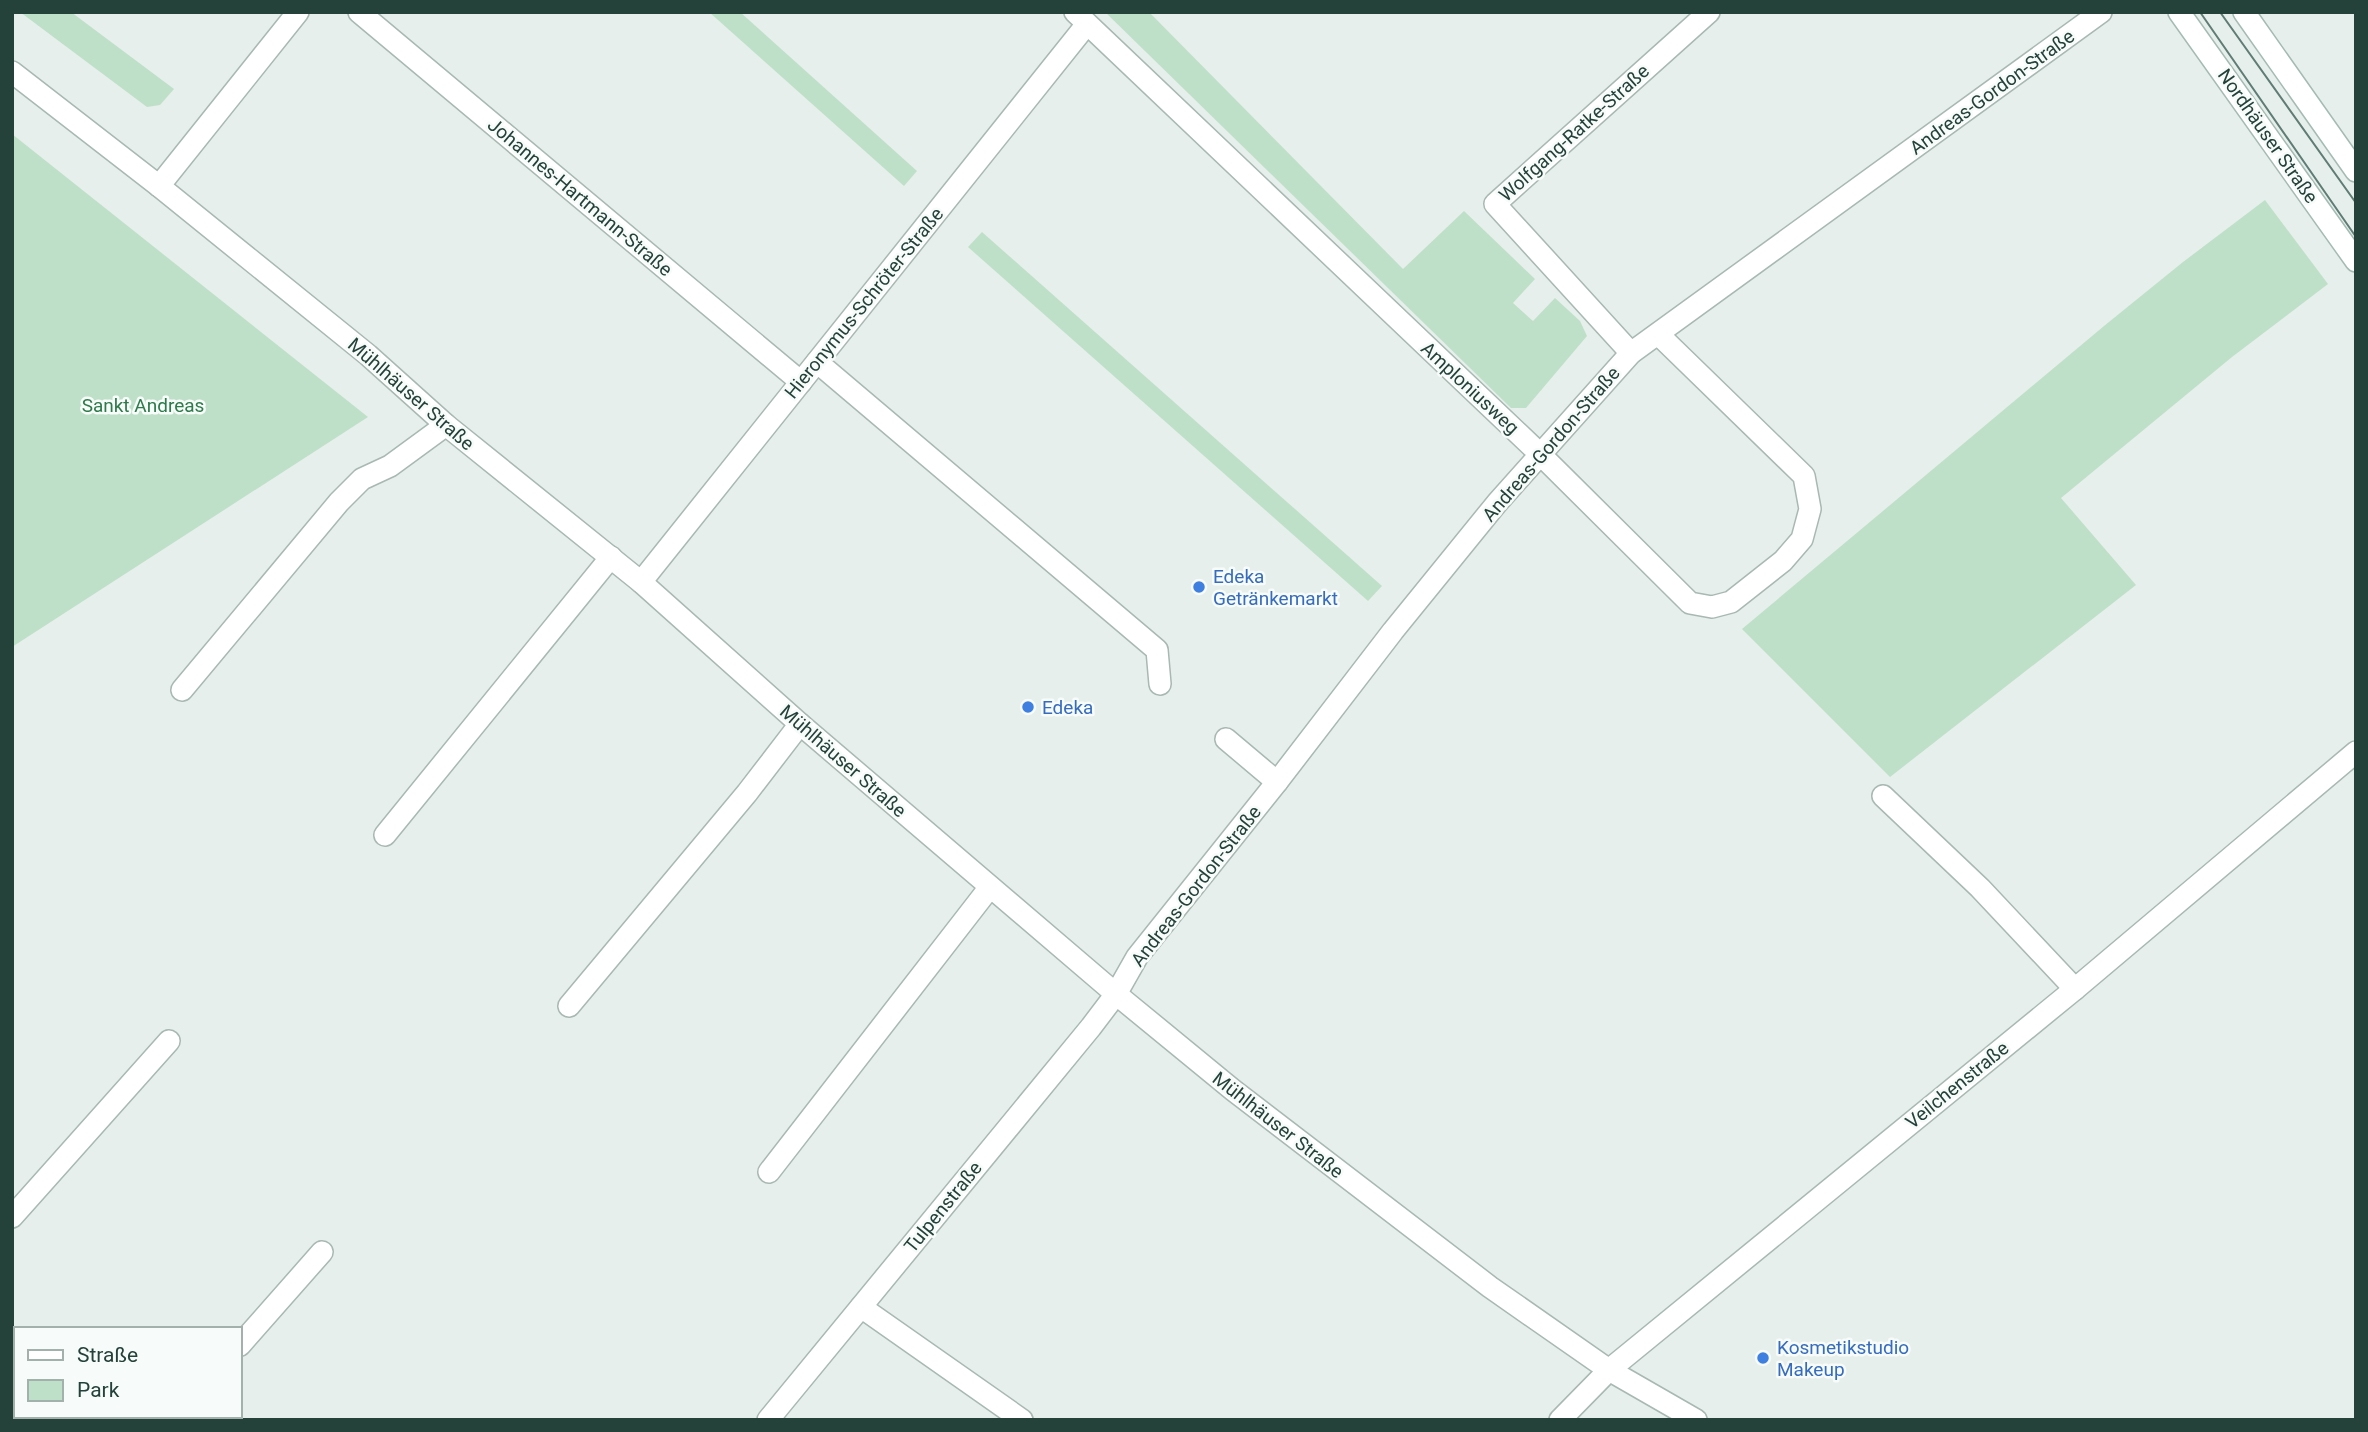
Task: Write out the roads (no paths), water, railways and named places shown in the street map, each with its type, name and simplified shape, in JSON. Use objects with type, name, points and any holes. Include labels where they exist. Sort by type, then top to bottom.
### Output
[{"type":"street","points":[[159,186],[299,12]]},
{"type":"street","name":"Johannes-Hartmann-Straße","points":[[359,12],[801,382]]},
{"type":"street","name":"Wolfgang-Ratke-Straße","points":[[1631,353],[1495,204],[1709,12]]},
{"type":"street","name":"Andreas-Gordon-Straße","points":[[1116,994],[1137,957],[1278,782],[1393,631],[1497,503],[1631,353],[2101,12]]},
{"type":"street","name":"Nordhäuser Straße","points":[[2179,12],[2356,261]]},
{"type":"street","points":[[2244,12],[2356,171]]},
{"type":"street","name":"Hieronymus-Schröter-Straße","points":[[641,582],[817,362],[1081,18]]},
{"type":"street","name":"Amploniusweg","points":[[1081,18],[1541,455],[1690,603],[1712,607],[1731,602],[1783,561],[1802,539],[1810,509],[1804,476],[1658,334]]},
{"type":"street","name":"Mühlhäuser Straße","points":[[12,72],[159,186],[368,355],[446,425],[641,582],[800,724],[1116,994],[1233,1090],[1490,1287],[1609,1370],[1696,1420]]},
{"type":"street","points":[[817,362],[1157,650],[1160,684]]},
{"type":"street","points":[[181,690],[338,502],[362,479],[390,466],[446,425]]},
{"type":"street","points":[[385,835],[611,557]]},
{"type":"street","points":[[569,1006],[747,793],[800,724]]},
{"type":"street","points":[[1226,739],[1278,782]]},
{"type":"street","name":"Veilchenstraße","points":[[1560,1420],[1609,1370],[2075,989],[2356,752]]},
{"type":"street","points":[[1883,796],[1980,888],[2075,989]]},
{"type":"street","points":[[769,1172],[990,887]]},
{"type":"street","name":"Tulpenstraße","points":[[768,1420],[1116,994]]},
{"type":"street","points":[[12,1217],[169,1041]]},
{"type":"street","points":[[242,1343],[322,1252]]},
{"type":"street","points":[[860,1307],[1022,1420]]},
{"type":"tram line","points":[[2200,12],[2356,237]]},
{"type":"tram line","points":[[2220,12],[2356,203]]},
{"type":"place","name":"Edeka Getränkemarkt","points":[[1199,587]]},
{"type":"place","name":"Edeka","points":[[1028,707]]},
{"type":"place","name":"Kosmetikstudio Makeup","points":[[1763,1358]]},
{"type":"park label","name":"Sankt Andreas","points":[[143,405]]}]
